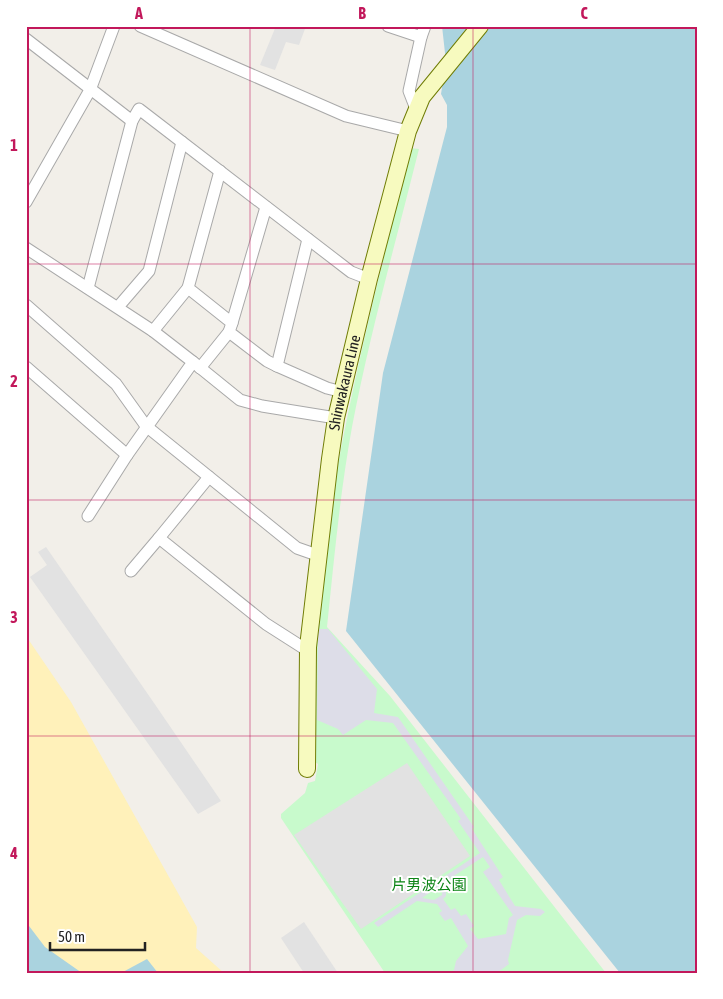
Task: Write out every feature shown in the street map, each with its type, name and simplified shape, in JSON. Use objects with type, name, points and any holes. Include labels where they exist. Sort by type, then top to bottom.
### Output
[{"type":"main road","name":"Shinwakaura Line","points":[[306,769],[308,647],[317,555],[336,418],[369,278],[408,130],[416,108],[431,86],[480,26]]},
{"type":"street","points":[[26,202],[90,90],[114,26]]},
{"type":"street","points":[[140,26],[346,116],[408,130]]},
{"type":"street","points":[[388,26],[423,31],[409,91],[416,108]]},
{"type":"street","points":[[26,40],[132,121]]},
{"type":"street","points":[[88,288],[132,121],[139,109],[352,272],[369,278]]},
{"type":"street","points":[[118,307],[149,271],[182,142]]},
{"type":"street","points":[[153,331],[188,288],[220,171]]},
{"type":"street","points":[[88,516],[146,426],[196,365],[231,328],[266,207]]},
{"type":"street","points":[[277,366],[308,239]]},
{"type":"street","points":[[26,248],[153,331],[240,400],[262,406],[336,418]]},
{"type":"street","points":[[188,288],[267,361],[327,388],[343,392]]},
{"type":"street","points":[[26,305],[116,384],[146,426],[298,548],[317,555]]},
{"type":"street","points":[[26,368],[127,455]]},
{"type":"street","points":[[131,571],[209,477]]},
{"type":"street","points":[[159,538],[266,624],[302,647],[308,647]]},
{"type":"sand","points":[[26,636],[71,702],[197,927],[196,948],[224,973],[26,973]]},
{"type":"green space","name":"片男波公園","points":[[410,148],[419,149],[375,322],[352,427],[341,502],[327,627],[390,696],[606,973],[385,973],[281,818],[281,814],[305,793],[308,783],[315,781],[318,764],[315,762],[314,677],[316,626],[322,565],[331,505],[367,326]]},
{"type":"shaded area","points":[[276,26],[306,26],[299,45],[286,42],[275,70],[260,65]]},
{"type":"shaded area","points":[[46,547],[221,801],[198,814],[30,577],[47,565],[38,552]]},
{"type":"shaded area","points":[[318,629],[328,629],[377,689],[374,713],[398,717],[474,827],[472,829],[503,877],[499,880],[515,906],[541,909],[545,912],[540,916],[526,915],[517,920],[508,960],[509,964],[493,973],[450,973],[454,970],[456,961],[468,946],[451,918],[445,921],[439,913],[442,911],[437,904],[417,901],[378,927],[374,923],[480,853],[458,821],[461,819],[393,723],[366,720],[343,735],[338,729],[317,720]],"holes":[[[483,857],[490,867],[483,872],[513,915],[509,918],[506,934],[478,939],[470,929],[474,926],[466,914],[461,916],[455,908],[451,910],[443,899],[446,896],[446,881]],[[442,884],[442,895],[434,900],[422,898]]]},
{"type":"shaded area","points":[[407,763],[470,856],[361,929],[294,835]]},
{"type":"shaded area","points":[[304,922],[338,973],[304,973],[281,938]]},
{"type":"water","points":[[442,26],[697,26],[697,973],[620,973],[346,631],[383,373],[447,127],[447,105],[441,94],[446,62]]},
{"type":"water","points":[[26,922],[45,947],[82,973],[26,973]]},
{"type":"water","points":[[147,959],[158,973],[121,973]]}]
